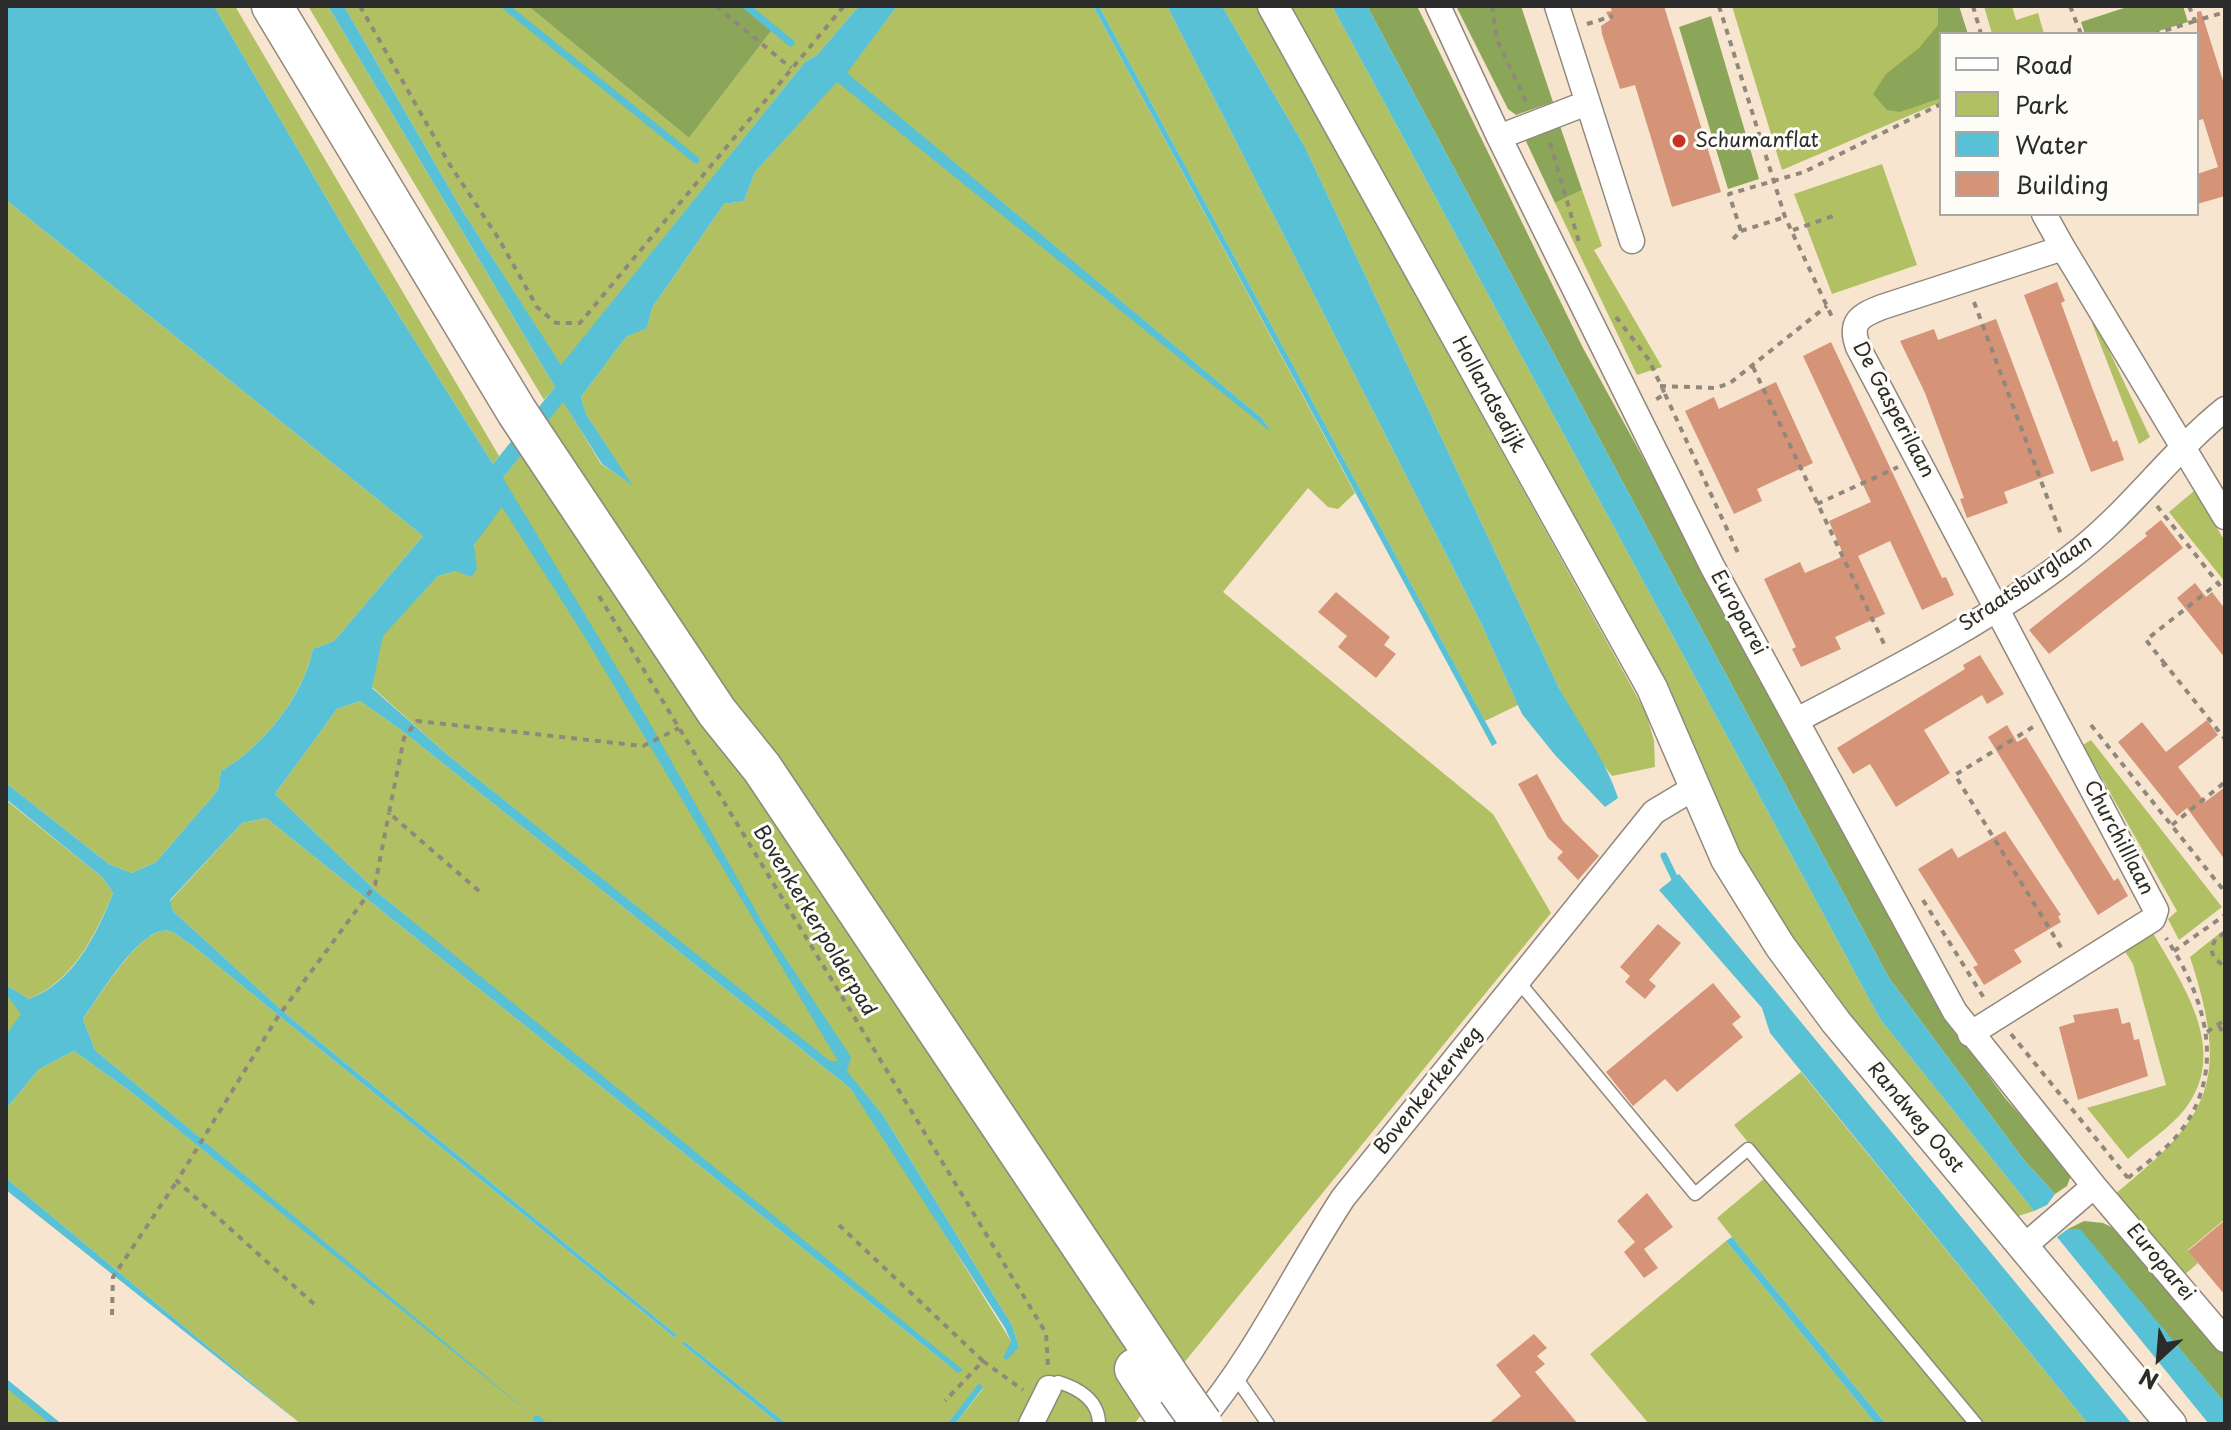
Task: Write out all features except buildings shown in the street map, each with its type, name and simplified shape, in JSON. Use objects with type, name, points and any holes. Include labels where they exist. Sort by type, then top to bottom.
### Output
[{"type":"highway","points":[[272,6],[517,412],[717,712],[771,781],[1171,1408],[1200,1424]]},
{"type":"street","name":"Hollandsedijk","points":[[1273,6],[1652,688],[1694,788]]},
{"type":"street","name":"Europarei","points":[[1438,6],[1633,412],[1712,566],[1970,1034],[2225,1340]]},
{"type":"street","points":[[1557,6],[1632,241]]},
{"type":"street","points":[[1499,137],[1587,103]]},
{"type":"street","points":[[2045,216],[2225,517]]},
{"type":"street","name":"De Gasperilaan","points":[[1994,608],[1858,347],[1854,324],[1859,317],[1882,307],[2063,248]]},
{"type":"street","name":"Straatsburglaan","points":[[1797,720],[1994,608],[2070,558],[2145,491],[2183,448],[2225,409]]},
{"type":"street","name":"Churchilllaan","points":[[1970,1034],[2153,919],[2156,910],[1994,608]]},
{"type":"street","name":"Bovenkerkerweg","points":[[1200,1424],[1235,1376],[1302,1260],[1343,1198],[1654,812],[1694,788]]},
{"type":"street","name":"Randweg Oost","points":[[1694,788],[1726,859],[1780,946],[1836,1022],[2171,1424]]},
{"type":"street","points":[[2022,1248],[2099,1192]]},
{"type":"lane","points":[[1518,981],[1695,1194],[1748,1149],[1976,1424]]},
{"type":"lane","points":[[1235,1376],[1268,1424]]},
{"type":"lane","points":[[1040,1405],[1058,1382],[1080,1389],[1099,1414],[1099,1424]]},
{"type":"path","points":[[360,6],[450,165],[499,239],[537,307],[556,323],[580,323],[844,6]]},
{"type":"path","points":[[716,6],[792,68]]},
{"type":"path","points":[[1492,6],[1497,40],[1508,69],[1555,152],[1580,249]]},
{"type":"path","points":[[1719,6],[1785,217],[1834,321]]},
{"type":"path","points":[[1973,6],[1980,32]]},
{"type":"path","points":[[2070,6],[2080,32]]},
{"type":"path","points":[[2189,6],[2195,21]]},
{"type":"path","points":[[2160,32],[2225,12]]},
{"type":"path","points":[[1741,231],[1729,194],[1819,165],[1862,140],[1939,105]]},
{"type":"path","points":[[1792,231],[1836,215]]},
{"type":"path","points":[[1733,239],[1741,231],[1785,217]]},
{"type":"path","points":[[1968,279],[2070,558]]},
{"type":"path","points":[[1660,386],[1716,388],[1753,367],[1787,335],[1827,306]]},
{"type":"path","points":[[1614,314],[1644,353],[1738,553]]},
{"type":"path","points":[[1753,367],[1819,514],[1895,666]]},
{"type":"path","points":[[1633,412],[1665,394]]},
{"type":"path","points":[[1817,504],[1918,457]]},
{"type":"path","points":[[2145,491],[2225,592]]},
{"type":"path","name":"Bovenkerkerpolderpad","points":[[591,583],[1046,1333],[1040,1405]]},
{"type":"path","points":[[2218,583],[2146,640],[2225,739]]},
{"type":"path","points":[[2052,715],[1955,775],[2074,969]]},
{"type":"path","points":[[112,1315],[113,1277],[205,1141],[277,1018],[375,885],[404,738],[417,721],[643,746],[679,728]]},
{"type":"path","name":"Churchilllaan","points":[[2091,725],[2225,892]]},
{"type":"path","points":[[2172,825],[2225,782]]},
{"type":"path","points":[[389,813],[479,891]]},
{"type":"path","points":[[1922,898],[1997,1017],[2128,1178]]},
{"type":"path","points":[[2174,951],[2225,915]]},
{"type":"path","points":[[2099,1192],[2128,1178],[2174,1138],[2193,1111],[2209,1058],[2207,1032],[2194,992],[2174,951],[2153,919]]},
{"type":"path","points":[[2225,933],[2216,938],[2211,949],[2214,958],[2225,967]]},
{"type":"path","points":[[2207,1032],[2225,1020]]},
{"type":"path","points":[[2219,1026],[2225,1035]]},
{"type":"path","points":[[177,1181],[314,1304]]},
{"type":"path","points":[[839,1225],[983,1361],[1040,1405]]},
{"type":"path","points":[[945,1401],[983,1361]]},
{"type":"green space","points":[[214,6],[235,6],[499,456],[493,464],[348,235]]},
{"type":"green space","points":[[308,6],[328,6],[555,387],[544,400]]},
{"type":"green space","points":[[344,6],[528,6],[689,138],[775,26],[751,6],[859,6],[817,55],[805,62],[561,366],[462,210]]},
{"type":"green space","points":[[528,6],[751,6],[775,26],[689,138]]},
{"type":"green space","points":[[897,6],[1093,6],[1355,493],[1338,509],[1328,507],[1308,488],[1223,592],[1493,814],[1551,913],[1134,1424],[955,1424],[983,1389],[979,1384],[947,1424],[787,1424],[684,1341],[682,1344],[779,1424],[301,1424],[6,1178],[6,1109],[39,1069],[74,1051],[131,1092],[486,1377],[95,1050],[83,1019],[134,950],[159,932],[170,931],[192,945],[675,1338],[677,1335],[286,1014],[173,911],[170,901],[242,823],[266,818],[958,1373],[377,892],[275,794],[337,709],[360,701],[401,730],[851,1089],[879,1128],[1011,1341],[1019,1347],[1012,1325],[883,1115],[839,1062],[830,1062],[448,755],[372,687],[382,636],[438,576],[456,571],[474,546],[503,478],[563,401],[601,464],[631,484],[586,414],[581,397],[626,337],[647,327],[652,308],[724,204],[744,201],[755,172],[837,81],[1269,429],[1263,419],[846,73]]},
{"type":"green space","points":[[1099,6],[1167,6],[1479,619],[1518,705],[1485,721]]},
{"type":"green space","points":[[1222,6],[1256,6],[1646,713],[1654,741],[1655,767],[1612,776],[1594,753],[1558,686],[1305,147]]},
{"type":"green space","points":[[1284,6],[1332,6],[1880,1019],[2034,1211],[2015,1217],[1788,944]]},
{"type":"green space","points":[[1367,6],[1417,6],[1583,348],[1961,1039],[2005,1098],[2072,1173],[2067,1186],[2055,1194],[2023,1159],[1889,978]]},
{"type":"green space","points":[[1456,6],[1521,6],[1553,102],[1516,115],[1508,109]]},
{"type":"green space","points":[[1732,6],[1959,6],[1942,32],[1939,32],[1939,103],[1782,170]]},
{"type":"green space","points":[[1938,6],[1959,6],[1967,32],[1939,32],[1939,99],[1900,112],[1887,110],[1873,94],[1886,74],[1919,48],[1938,25]]},
{"type":"green space","points":[[1984,6],[2012,6],[2016,20],[2038,13],[2043,32],[1991,32]]},
{"type":"green space","points":[[2130,6],[2183,6],[2188,22],[2156,32],[2084,32],[2081,22]]},
{"type":"green space","points":[[1711,16],[1759,179],[1728,189],[1679,27]]},
{"type":"green space","points":[[1559,123],[1582,190],[1555,203],[1523,135]]},
{"type":"green space","points":[[1882,164],[1917,265],[1832,294],[1794,194]]},
{"type":"green space","points":[[1582,190],[1602,246],[1594,250],[1662,367],[1637,375],[1555,203]]},
{"type":"green space","points":[[6,200],[423,536],[334,641],[313,649],[300,685],[279,719],[252,748],[221,771],[218,790],[156,862],[132,873],[109,864],[6,783]]},
{"type":"green space","points":[[2095,321],[2150,437],[2139,444],[2092,323]]},
{"type":"green space","points":[[2194,491],[2225,541],[2225,582],[2169,512]]},
{"type":"green space","points":[[2091,740],[2222,907],[2179,940],[2168,919],[2177,911],[2083,745]]},
{"type":"green space","points":[[6,800],[103,878],[113,893],[90,941],[70,969],[45,991],[29,999],[6,985]]},
{"type":"green space","points":[[2225,929],[2225,1219],[2188,1250],[2198,1263],[2183,1276],[2115,1194],[2173,1142],[2204,1094],[2209,1067],[2209,1036],[2190,957]]},
{"type":"green space","points":[[2153,933],[2177,974],[2197,1019],[2203,1042],[2203,1064],[2198,1087],[2185,1109],[2128,1159],[2087,1108],[2166,1085],[2133,964],[2124,950]]},
{"type":"green space","points":[[6,994],[22,1014],[6,1035]]},
{"type":"green space","points":[[1801,1072],[2088,1424],[1886,1424],[1732,1237],[1717,1218],[1772,1172],[1734,1125]]},
{"type":"green space","points":[[2084,1221],[2103,1223],[2124,1233],[2225,1356],[2225,1403],[2080,1230],[2068,1229]]},
{"type":"green space","points":[[1726,1241],[1876,1424],[1649,1424],[1590,1354]]},
{"type":"green space","points":[[6,1387],[51,1424],[6,1424]]},
{"type":"water","points":[[6,6],[214,6],[348,235],[493,464],[555,387],[328,6],[344,6],[462,210],[561,365],[805,62],[817,55],[859,6],[897,6],[847,73],[1263,419],[1271,432],[837,82],[755,172],[744,201],[724,204],[652,308],[647,328],[626,337],[581,397],[586,414],[633,486],[602,464],[563,402],[503,478],[647,718],[765,927],[851,1057],[847,1071],[883,1115],[1012,1325],[1019,1347],[1007,1360],[1003,1358],[1011,1341],[1005,1328],[851,1089],[401,730],[360,701],[337,709],[275,794],[377,892],[963,1370],[958,1373],[266,818],[242,823],[170,900],[173,911],[286,1014],[677,1335],[675,1338],[192,945],[170,931],[147,938],[134,950],[83,1019],[95,1050],[537,1419],[131,1092],[74,1051],[39,1069],[6,1109],[6,1035],[21,1014],[6,994],[6,985],[29,999],[45,992],[58,981],[82,955],[113,893],[103,878],[6,799],[6,783],[109,864],[132,873],[156,862],[218,790],[221,771],[252,748],[291,702],[313,649],[334,641],[423,536],[6,200]],"holes":[[[502,507],[583,634],[838,1061],[830,1061],[448,755],[372,688],[383,636],[438,576],[456,571],[471,577],[477,569],[474,545]]]},
{"type":"water","points":[[1093,6],[1099,6],[1497,743],[1492,746]]},
{"type":"water","points":[[1167,6],[1222,6],[1305,147],[1558,686],[1607,770],[1618,798],[1605,807],[1555,755],[1522,714],[1479,619]]},
{"type":"water","points":[[1332,6],[1367,6],[1889,978],[2023,1159],[2055,1194],[2047,1205],[2034,1211],[1880,1019]]},
{"type":"water","points":[[1679,874],[2132,1424],[2088,1424],[1770,1033],[1762,1008],[1659,890]]},
{"type":"water","points":[[6,1178],[301,1424],[6,1190]]},
{"type":"water","points":[[2068,1229],[2080,1229],[2225,1403],[2225,1424],[2209,1424],[2057,1237]]},
{"type":"water","points":[[1732,1237],[1886,1424],[1876,1424],[1726,1241]]},
{"type":"water","points":[[684,1341],[787,1424],[779,1424],[682,1344]]},
{"type":"water","points":[[979,1383],[983,1388],[955,1424],[947,1424]]},
{"type":"waterway","points":[[505,6],[696,160]]},
{"type":"waterway","points":[[746,6],[791,43]]},
{"type":"waterway","points":[[1664,856],[1677,883]]},
{"type":"waterway","points":[[6,1383],[56,1424]]},
{"type":"waterway","points":[[537,1419],[543,1424]]},
{"type":"place","name":"Schumanflat","points":[[1679,141]]}]
